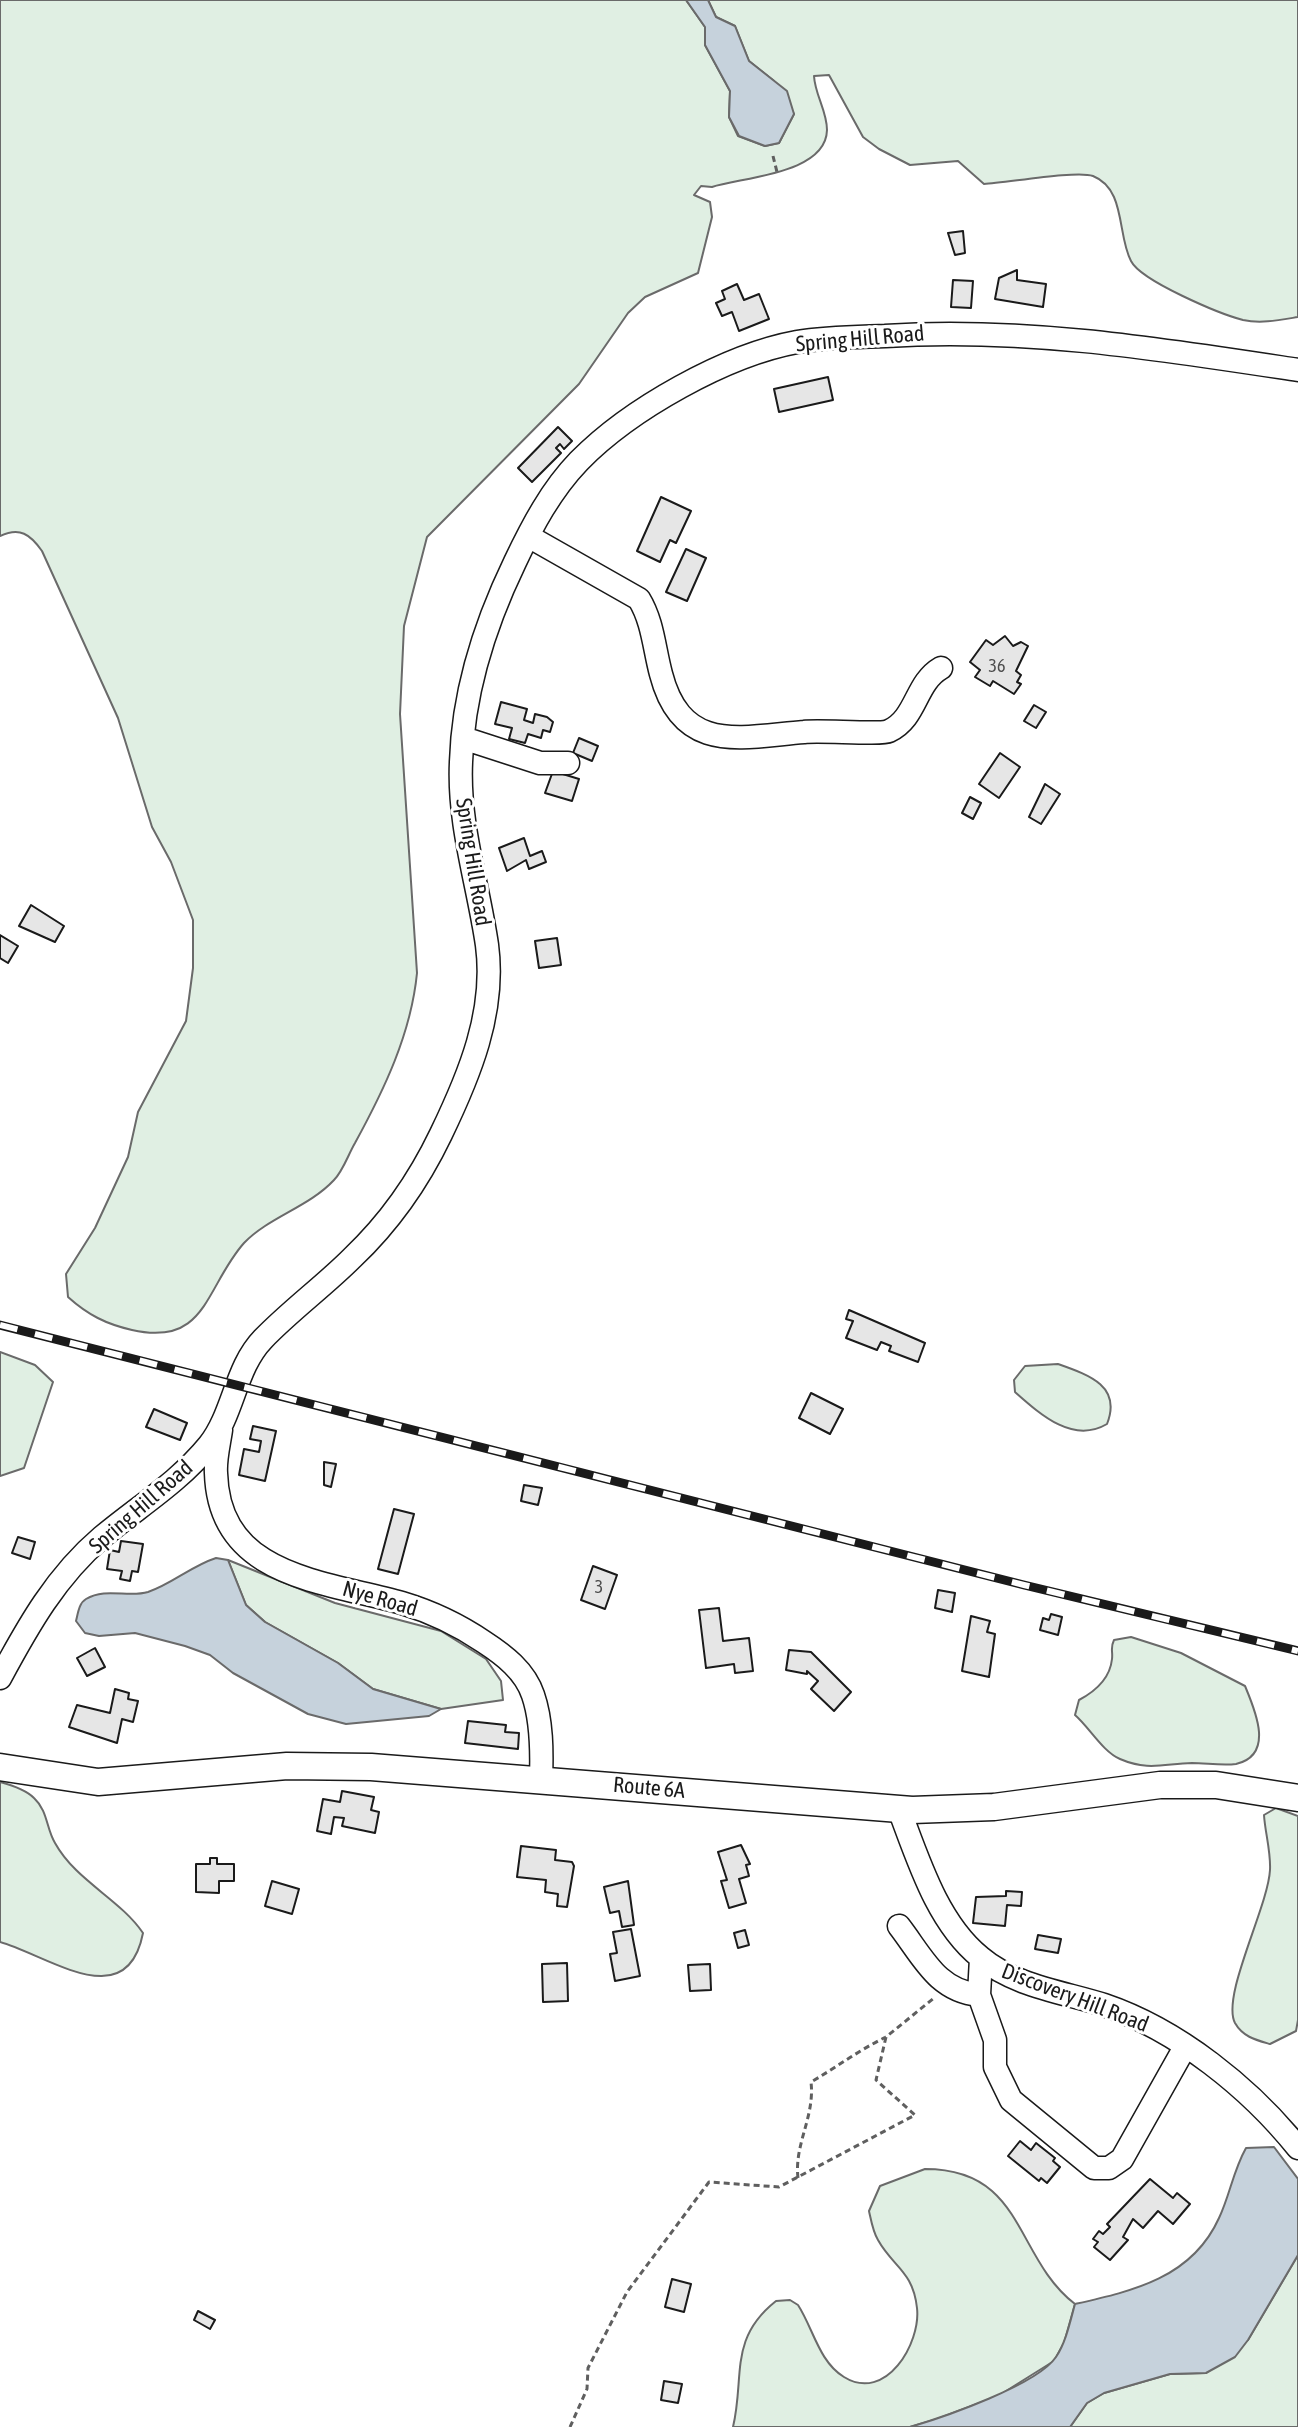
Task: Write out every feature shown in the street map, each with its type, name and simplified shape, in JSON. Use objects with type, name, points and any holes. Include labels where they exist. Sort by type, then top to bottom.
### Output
[{"type":"main road","name":"Route 6A","points":[[0,1767],[98,1782],[325,1765],[541,1779],[899,1809],[994,1807],[1160,1785],[1216,1785],[1298,1798]]},
{"type":"street","name":"Spring Hill Road","points":[[0,1678],[32,1616],[66,1574],[102,1537],[181,1476],[221,1429],[248,1358],[260,1342],[350,1261],[387,1221],[439,1137],[474,1060],[487,992],[487,950],[465,842],[460,763],[475,672],[490,620],[528,536],[561,482],[611,433],[732,361],[800,342],[998,332],[1121,344],[1298,370]]},
{"type":"street","points":[[528,536],[639,599],[648,613],[662,678],[672,699],[702,733],[723,739],[834,729],[886,733],[905,722],[929,675],[941,668]]},
{"type":"street","points":[[463,738],[540,763],[568,763]]},
{"type":"street","name":"Nye Road","points":[[221,1429],[215,1471],[218,1494],[226,1518],[253,1555],[299,1576],[404,1604],[451,1621],[500,1652],[522,1673],[533,1693],[542,1749],[541,1779]]},
{"type":"street","name":"Discovery Hill Road","points":[[899,1809],[940,1904],[955,1930],[981,1958],[1025,1982],[1137,2018],[1223,2074],[1298,2148]]},
{"type":"street","points":[[899,1926],[943,1984],[960,1993],[979,1995]]},
{"type":"street","points":[[981,1958],[979,1995],[995,2040],[995,2067],[1011,2100],[1094,2168],[1109,2168],[1122,2159],[1185,2047]]},
{"type":"path","points":[[773,156],[777,172]]},
{"type":"path","points":[[798,2178],[796,2158],[811,2115],[811,2082],[850,2055],[886,2037],[936,1996],[943,1984]]},
{"type":"path","points":[[570,2427],[587,2389],[588,2368],[627,2292],[709,2182],[779,2187],[915,2115],[876,2080],[886,2037]]},
{"type":"green space","points":[[0,0],[686,0],[705,27],[705,45],[730,91],[729,117],[738,136],[765,146],[779,143],[794,114],[774,81],[749,61],[735,26],[716,17],[708,0],[1298,0],[1298,317],[1264,322],[1243,320],[1200,304],[1149,278],[1131,261],[1111,191],[1104,182],[1093,176],[1057,176],[984,184],[958,161],[910,165],[863,137],[829,75],[814,76],[827,130],[823,145],[813,156],[781,171],[712,187],[701,186],[694,195],[710,202],[712,217],[698,273],[645,297],[628,313],[579,384],[427,537],[404,626],[400,714],[417,973],[409,1018],[395,1061],[376,1103],[334,1180],[313,1198],[265,1226],[244,1243],[202,1309],[190,1322],[176,1330],[157,1333],[106,1322],[68,1297],[66,1274],[95,1228],[128,1157],[138,1112],[186,1021],[193,968],[193,920],[171,862],[152,827],[118,718],[42,551],[33,540],[19,532],[0,536]]},
{"type":"green space","points":[[0,1352],[35,1365],[53,1382],[24,1468],[0,1476]]},
{"type":"green space","points":[[1058,1364],[1091,1378],[1106,1391],[1110,1400],[1107,1424],[1082,1431],[1070,1429],[1047,1418],[1015,1392],[1014,1380],[1025,1366]]},
{"type":"green space","points":[[228,1560],[335,1603],[441,1631],[486,1659],[501,1681],[503,1700],[441,1709],[373,1689],[338,1663],[265,1622],[246,1605]]},
{"type":"green space","points":[[1131,1637],[1181,1653],[1245,1686],[1259,1731],[1259,1742],[1248,1759],[1231,1765],[1192,1763],[1147,1766],[1120,1759],[1102,1745],[1075,1715],[1079,1700],[1105,1679],[1111,1666],[1114,1640]]},
{"type":"green space","points":[[0,1782],[23,1790],[34,1798],[42,1808],[52,1837],[64,1856],[143,1933],[134,1958],[121,1971],[104,1976],[84,1974],[0,1942]]},
{"type":"green space","points":[[1276,1808],[1298,1816],[1298,2020],[1296,2031],[1270,2044],[1242,2032],[1235,2023],[1232,2010],[1239,1972],[1262,1906],[1270,1870],[1264,1815]]},
{"type":"green space","points":[[925,2169],[958,2173],[982,2183],[1000,2199],[1055,2285],[1075,2304],[1064,2343],[1054,2361],[998,2396],[910,2427],[733,2427],[744,2344],[761,2315],[776,2301],[790,2300],[798,2305],[822,2354],[844,2377],[859,2383],[874,2382],[887,2376],[898,2365],[907,2352],[917,2322],[915,2296],[907,2277],[876,2237],[869,2211],[880,2186]]},
{"type":"green space","points":[[1298,2255],[1298,2427],[1070,2427],[1087,2403],[1104,2393],[1170,2374],[1206,2373],[1248,2340]]},
{"type":"shaded area","points":[[686,0],[708,0],[716,17],[735,26],[749,61],[787,91],[794,114],[779,143],[765,146],[739,136],[729,117],[730,91],[705,45],[705,27]]},
{"type":"shaded area","points":[[216,1558],[228,1560],[246,1605],[265,1622],[338,1663],[373,1689],[441,1709],[429,1716],[346,1724],[308,1714],[233,1673],[210,1655],[135,1633],[99,1636],[85,1633],[76,1621],[79,1608],[86,1599],[109,1593],[148,1592]]},
{"type":"shaded area","points":[[1274,2147],[1298,2179],[1298,2255],[1235,2357],[1206,2373],[1170,2374],[1104,2393],[1087,2403],[1070,2427],[910,2427],[989,2399],[1046,2368],[1062,2345],[1075,2304],[1139,2287],[1177,2268],[1193,2255],[1219,2218],[1246,2148]]},
{"type":"building","points":[[963,231],[965,253],[955,255],[948,233]]},
{"type":"building","points":[[1017,270],[1017,280],[1046,284],[1043,307],[995,299],[999,278]]},
{"type":"building","points":[[953,280],[973,281],[971,308],[951,307]]},
{"type":"building","points":[[737,284],[744,300],[759,294],[769,319],[739,331],[732,312],[722,316],[716,303],[725,299],[722,291]]},
{"type":"building","points":[[828,377],[833,400],[779,412],[774,389]]},
{"type":"building","points":[[558,427],[572,441],[564,449],[560,444],[556,448],[561,453],[532,482],[518,468]]},
{"type":"building","points":[[661,497],[691,511],[676,543],[670,540],[660,562],[637,551]]},
{"type":"building","points":[[686,549],[706,558],[687,601],[666,592]]},
{"type":"building","points":[[1005,636],[1013,646],[1021,642],[1028,646],[1016,671],[1021,675],[1017,682],[1021,684],[1014,694],[993,681],[990,686],[975,677],[980,670],[970,662],[986,640],[993,645]]},
{"type":"building","points":[[501,702],[527,709],[524,720],[533,723],[535,714],[547,717],[553,722],[550,732],[543,730],[541,738],[528,734],[525,743],[509,739],[512,728],[495,724]]},
{"type":"building","points":[[1034,705],[1046,712],[1036,728],[1024,721]]},
{"type":"building","points":[[579,738],[598,746],[592,761],[573,753]]},
{"type":"building","points":[[1000,753],[1020,767],[999,798],[979,784]]},
{"type":"building","points":[[553,771],[579,779],[572,801],[545,793]]},
{"type":"building","points":[[1045,784],[1060,794],[1041,824],[1029,817]]},
{"type":"building","points":[[970,797],[981,803],[973,819],[962,813]]},
{"type":"building","points":[[524,838],[530,856],[542,851],[546,862],[529,869],[526,860],[507,871],[499,848]]},
{"type":"building","points":[[31,905],[64,926],[55,942],[19,926]]},
{"type":"building","points":[[0,935],[18,946],[8,963],[0,958]]},
{"type":"building","points":[[557,938],[561,965],[539,968],[535,941]]},
{"type":"building","points":[[849,1310],[925,1343],[918,1362],[889,1351],[891,1346],[881,1342],[877,1350],[846,1338],[853,1321],[846,1319]]},
{"type":"building","points":[[811,1393],[843,1409],[830,1434],[799,1418]]},
{"type":"building","points":[[154,1409],[187,1423],[180,1440],[146,1427]]},
{"type":"building","points":[[253,1426],[276,1431],[265,1481],[239,1475],[244,1449],[259,1452],[261,1441],[250,1439]]},
{"type":"building","points":[[324,1462],[336,1464],[331,1487],[324,1485]]},
{"type":"building","points":[[524,1485],[542,1488],[538,1505],[521,1501]]},
{"type":"building","points":[[394,1509],[414,1514],[398,1574],[378,1569]]},
{"type":"building","points":[[18,1537],[35,1542],[30,1559],[12,1553]]},
{"type":"building","points":[[121,1541],[143,1544],[138,1572],[132,1571],[130,1581],[120,1579],[122,1571],[107,1569],[110,1550],[119,1552]]},
{"type":"building","points":[[593,1566],[617,1575],[605,1609],[581,1600]]},
{"type":"building","points":[[938,1590],[955,1593],[952,1612],[935,1608]]},
{"type":"building","points":[[719,1608],[723,1641],[749,1638],[753,1671],[735,1673],[734,1664],[706,1668],[699,1610]]},
{"type":"building","points":[[1051,1614],[1062,1617],[1058,1635],[1040,1630],[1043,1618],[1049,1620]]},
{"type":"building","points":[[971,1616],[990,1621],[987,1632],[995,1634],[989,1677],[962,1671]]},
{"type":"building","points":[[95,1648],[105,1667],[87,1676],[77,1658]]},
{"type":"building","points":[[789,1650],[811,1652],[851,1692],[834,1711],[811,1689],[818,1681],[807,1671],[807,1674],[786,1670]]},
{"type":"building","points":[[115,1689],[129,1693],[128,1699],[138,1701],[133,1722],[122,1719],[117,1743],[69,1727],[77,1705],[110,1713]]},
{"type":"building","points":[[468,1721],[506,1725],[505,1732],[519,1733],[518,1749],[465,1743]]},
{"type":"building","points":[[342,1791],[374,1797],[371,1810],[379,1812],[375,1833],[342,1826],[344,1818],[334,1817],[331,1834],[317,1831],[323,1799],[340,1802]]},
{"type":"building","points":[[741,1845],[750,1864],[746,1865],[749,1876],[739,1879],[746,1903],[729,1908],[721,1881],[727,1880],[718,1852]]},
{"type":"building","points":[[521,1846],[556,1850],[555,1860],[572,1862],[574,1866],[567,1907],[557,1906],[558,1894],[545,1892],[546,1880],[517,1877]]},
{"type":"building","points":[[210,1858],[217,1858],[217,1864],[234,1864],[234,1881],[219,1881],[219,1893],[196,1892],[196,1864],[210,1864]]},
{"type":"building","points":[[272,1881],[299,1889],[292,1914],[265,1906]]},
{"type":"building","points":[[628,1881],[634,1925],[622,1927],[619,1911],[610,1913],[604,1887]]},
{"type":"building","points":[[1006,1891],[1022,1892],[1021,1906],[1007,1905],[1005,1926],[973,1923],[976,1897],[1006,1896]]},
{"type":"building","points":[[631,1929],[640,1976],[615,1981],[610,1954],[617,1953],[613,1932]]},
{"type":"building","points":[[745,1930],[749,1945],[738,1948],[734,1933]]},
{"type":"building","points":[[1038,1935],[1061,1939],[1058,1953],[1035,1949]]},
{"type":"building","points":[[567,1963],[568,2001],[543,2002],[542,1964]]},
{"type":"building","points":[[710,1964],[711,1990],[690,1991],[688,1965]]},
{"type":"building","points":[[1020,2141],[1031,2150],[1036,2143],[1055,2158],[1053,2161],[1060,2167],[1047,2183],[1041,2178],[1039,2181],[1008,2156]]},
{"type":"building","points":[[1150,2179],[1173,2198],[1177,2193],[1190,2204],[1173,2224],[1158,2211],[1143,2228],[1133,2219],[1123,2237],[1128,2240],[1110,2260],[1094,2247],[1098,2242],[1093,2239],[1099,2231],[1103,2234],[1110,2227],[1107,2224]]},
{"type":"building","points":[[672,2279],[691,2284],[684,2312],[665,2307]]},
{"type":"building","points":[[198,2311],[215,2320],[210,2329],[194,2320]]},
{"type":"building","points":[[664,2381],[682,2384],[678,2403],[661,2400]]},
{"type":"railway","points":[[0,1325],[1024,1585],[1298,1651]]}]
